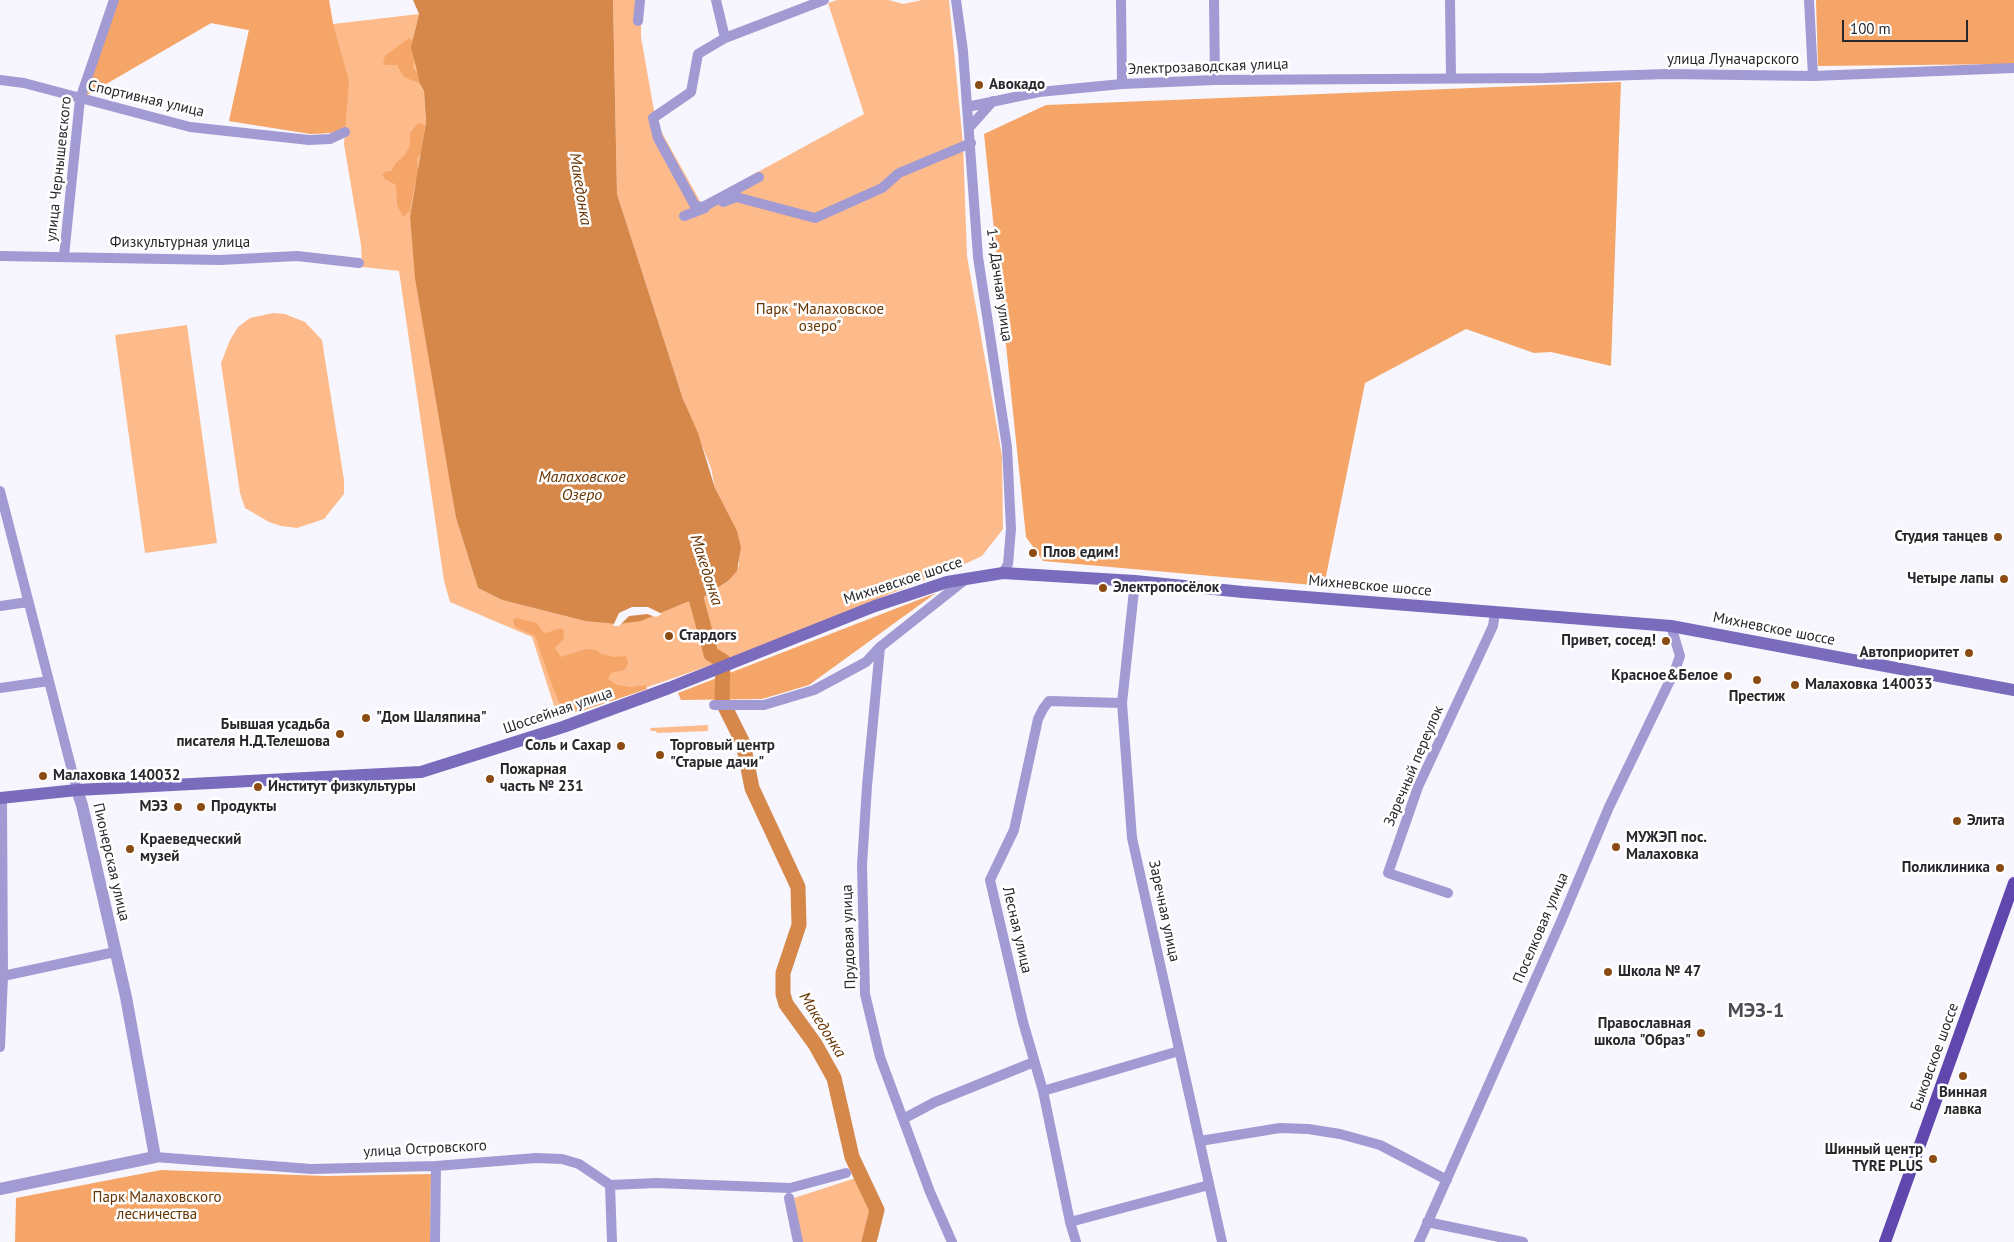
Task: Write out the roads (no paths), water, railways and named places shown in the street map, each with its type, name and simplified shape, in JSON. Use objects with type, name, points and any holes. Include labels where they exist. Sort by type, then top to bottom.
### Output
[{"type":"main road","name":"Михневское шоссе","points":[[733,663],[868,609],[968,576],[1003,573],[1135,581],[1494,614],[1671,626],[2014,690]]},
{"type":"main road","name":"Шоссейная улица","points":[[1,798],[77,790],[420,772],[564,728],[733,663]]},
{"type":"main road","name":"Быковское шоссе","points":[[1885,1242],[2014,883]]},
{"type":"street","name":"улица Чернышевского","points":[[64,256],[80,99],[114,0]]},
{"type":"street","points":[[638,21],[640,0]]},
{"type":"street","points":[[716,0],[725,38]]},
{"type":"street","points":[[759,177],[703,207],[696,206],[658,138],[653,118],[691,92],[698,54],[725,38],[824,0]]},
{"type":"street","name":"1-я Дачная улица","points":[[956,0],[963,51],[971,143],[978,257],[1009,473],[1011,529],[1008,564],[1003,573]]},
{"type":"street","points":[[1121,0],[1122,84]]},
{"type":"street","points":[[1214,0],[1215,80]]},
{"type":"street","points":[[1450,0],[1451,77]]},
{"type":"street","points":[[1809,0],[1813,76]]},
{"type":"street","name":"улица Луначарского","points":[[1451,77],[1544,78],[1667,74],[1813,76],[2014,68]]},
{"type":"street","name":"Электрозаводская улица","points":[[967,107],[1039,92],[1122,84],[1215,80],[1451,77]]},
{"type":"street","name":"Спортивная улица","points":[[0,80],[24,83],[190,127],[310,140],[330,139],[345,132]]},
{"type":"street","points":[[969,128],[993,101]]},
{"type":"street","points":[[684,216],[736,197],[816,218],[882,188],[899,172],[971,143]]},
{"type":"street","name":"Физкультурная улица","points":[[0,256],[220,260],[297,256],[359,263]]},
{"type":"street","name":"Пионерская улица","points":[[0,491],[2,510],[77,790],[126,997],[155,1157]]},
{"type":"street","points":[[714,705],[764,705],[814,690],[866,662],[880,647],[968,576]]},
{"type":"street","name":"Заречная улица","points":[[1135,581],[1122,703],[1132,838],[1222,1242]]},
{"type":"street","points":[[0,606],[28,602]]},
{"type":"street","name":"Заречный переулок","points":[[1448,893],[1388,873],[1418,787],[1493,626],[1494,614]]},
{"type":"street","name":"Поселковая улица","points":[[1419,1242],[1562,919],[1609,807],[1675,670],[1680,656],[1671,626]]},
{"type":"street","name":"Прудовая улица","points":[[880,647],[866,786],[862,865],[865,994],[874,1033],[903,1119],[952,1242]]},
{"type":"street","points":[[0,688],[49,681]]},
{"type":"street","name":"Лесная улица","points":[[1076,1242],[1070,1222],[1043,1091],[1034,1062],[990,880],[1014,830],[1038,719],[1043,709],[1050,701],[1122,703]]},
{"type":"street","points":[[0,1047],[3,976],[1,937],[1,798]]},
{"type":"street","points":[[3,976],[115,952]]},
{"type":"street","points":[[1043,1091],[1179,1051]]},
{"type":"street","points":[[903,1119],[935,1102],[1034,1062]]},
{"type":"street","points":[[1200,1141],[1280,1128],[1308,1129],[1380,1145],[1447,1180]]},
{"type":"street","name":"улица Островского","points":[[0,1189],[155,1157],[310,1169],[436,1166],[536,1158],[562,1158],[579,1164],[610,1185]]},
{"type":"street","points":[[435,1242],[436,1166]]},
{"type":"street","points":[[612,1242],[610,1185],[656,1183],[790,1188],[846,1173]]},
{"type":"street","points":[[1070,1222],[1209,1185]]},
{"type":"street","points":[[789,1198],[798,1242]]},
{"type":"street","points":[[1427,1222],[1523,1242]]},
{"type":"water","name":"Малаховское Озеро","points":[[413,0],[613,0],[617,194],[683,399],[698,433],[715,488],[737,531],[741,547],[737,571],[728,581],[699,600],[687,602],[641,621],[618,624],[585,621],[502,600],[478,588],[456,518],[415,278],[410,216],[426,122],[424,91],[420,84],[411,47],[419,14]]},
{"type":"waterway","name":"Македонка","points":[[692,583],[711,654],[723,661],[722,701],[743,743],[752,788],[798,887],[799,925],[783,973],[783,994],[786,1004],[815,1044],[834,1078],[852,1157],[877,1210],[869,1242]]},
{"type":"place","name":"Авокадо","points":[[979,85]]},
{"type":"place","name":"Студия танцев","points":[[1998,537]]},
{"type":"place","name":"Плов едим!","points":[[1033,553]]},
{"type":"place","name":"Четыре лапы","points":[[2004,579]]},
{"type":"place","name":"Электропосёлок","points":[[1103,588]]},
{"type":"place","name":"Стардогs","points":[[669,636]]},
{"type":"place","name":"Привет, сосед!","points":[[1666,641]]},
{"type":"place","name":"Автоприоритет","points":[[1969,653]]},
{"type":"place","name":"Красное&Белое","points":[[1728,676]]},
{"type":"place","name":"Престиж","points":[[1757,680]]},
{"type":"place","name":"Малаховка 140033","points":[[1795,685]]},
{"type":"place","name":"\"Дом Шаляпина\"","points":[[366,718]]},
{"type":"place","name":"Бывшая усадьба писателя Н.Д.Телешова","points":[[340,734]]},
{"type":"place","name":"Соль и Сахар","points":[[621,746]]},
{"type":"place","name":"Торговый центр \"Старые дачи\"","points":[[660,755]]},
{"type":"place","name":"Малаховка 140032","points":[[43,776]]},
{"type":"place","name":"Пожарная часть № 231","points":[[490,779]]},
{"type":"place","name":"Институт физкультуры","points":[[258,787]]},
{"type":"place","name":"МЭЗ","points":[[178,807]]},
{"type":"place","name":"Продукты","points":[[201,807]]},
{"type":"place","name":"Элита","points":[[1957,821]]},
{"type":"place","name":"МУЖЭП пос. Малаховка","points":[[1616,847]]},
{"type":"place","name":"Краеведческий музей","points":[[130,849]]},
{"type":"place","name":"Поликлиника","points":[[2000,868]]},
{"type":"place","name":"Школа № 47","points":[[1608,972]]},
{"type":"place","name":"Православная школа \"Образ\"","points":[[1701,1033]]},
{"type":"place","name":"Винная лавка","points":[[1963,1076]]},
{"type":"place","name":"Шинный центр TYRE PLUS","points":[[1933,1159]]},
{"type":"district","name":"МЭЗ-1","points":[[1756,1011]]},
{"type":"park label","name":"Парк \"Малаховское озеро\"","points":[[820,318]]},
{"type":"park label","name":"Парк Малаховского лесничества","points":[[157,1206]]}]
